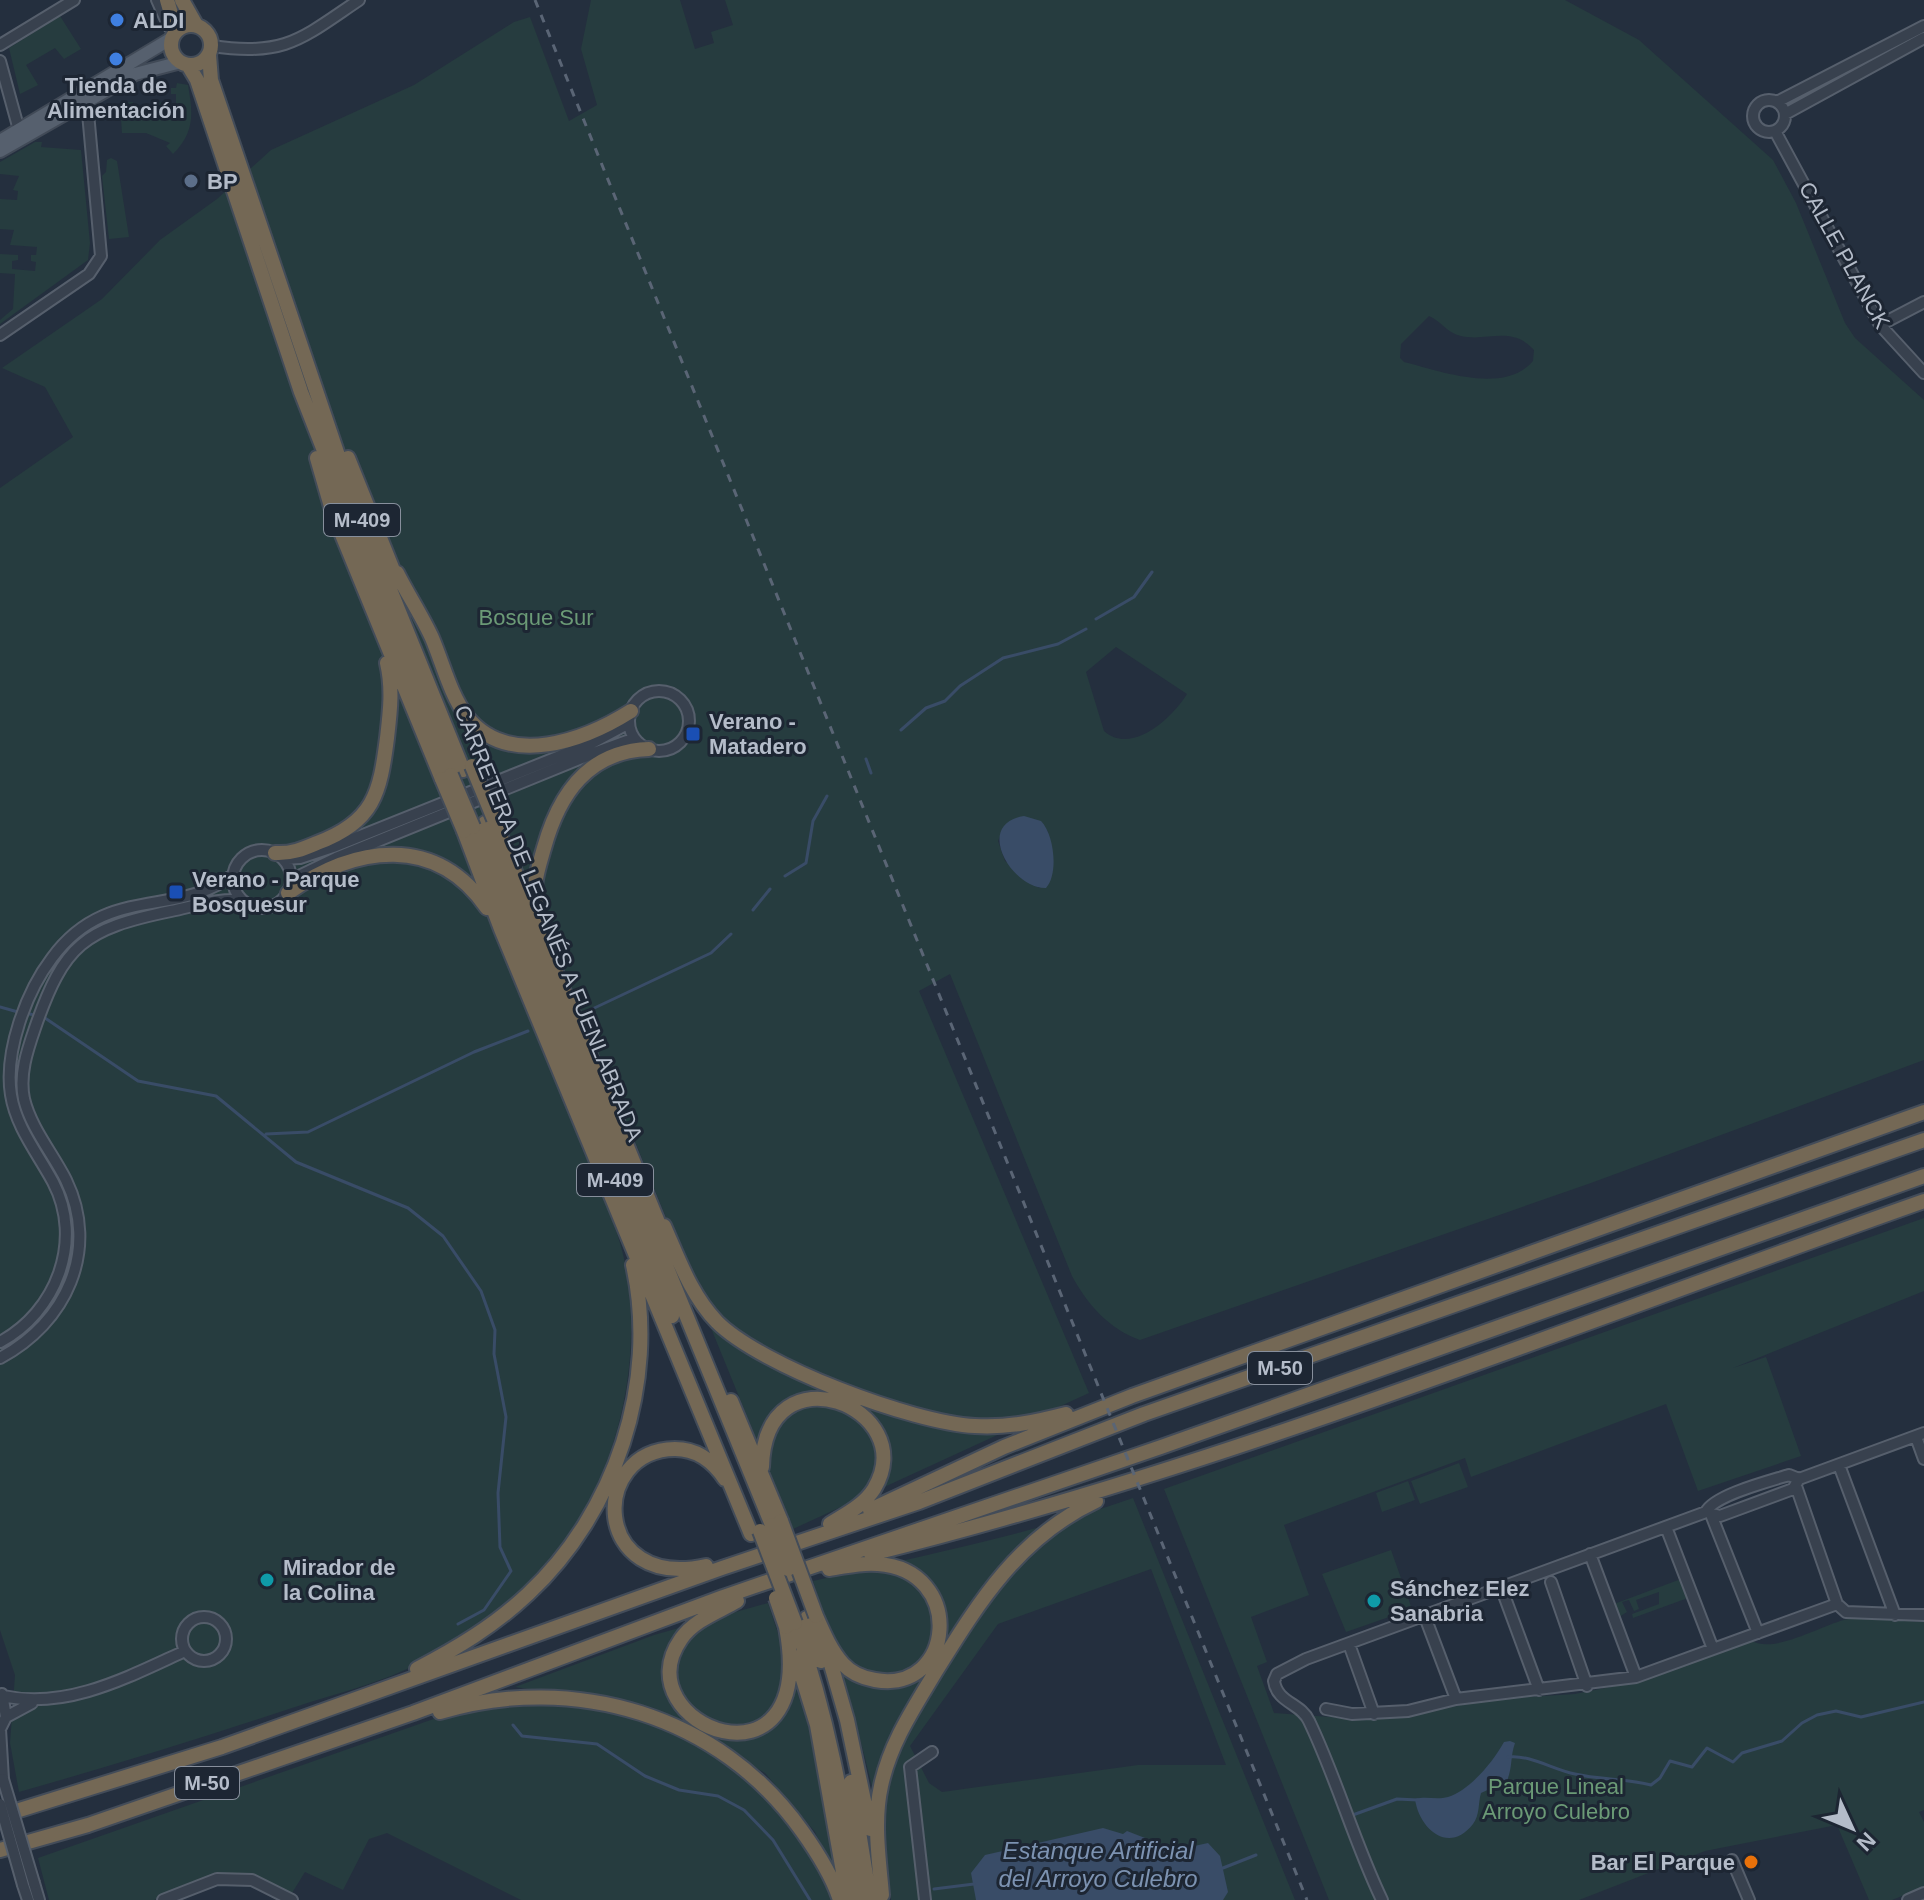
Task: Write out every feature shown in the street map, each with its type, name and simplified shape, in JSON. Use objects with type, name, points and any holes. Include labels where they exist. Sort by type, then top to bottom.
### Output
[{"type":"highway","name":"M-409","points":[[167,0],[174,35],[172,52],[197,80],[301,392],[332,510],[383,639],[457,772]]},
{"type":"highway","name":"M-409","points":[[182,0],[196,25],[208,33],[210,50]]},
{"type":"highway","points":[[174,35],[196,25]]},
{"type":"highway","points":[[185,64],[204,61],[210,50]]},
{"type":"highway","name":"CARRETERA DE LEGANÉS A FUENLABRADA","points":[[210,50],[211,80],[349,488],[457,772],[766,1528],[801,1621],[844,1746],[878,1898]]},
{"type":"highway","name":"M-409","points":[[273,266],[379,535],[457,772]]},
{"type":"highway","name":"M-409","points":[[301,392],[479,825],[594,1060]]},
{"type":"highway","name":"M-409","points":[[379,535],[431,636],[456,699],[482,731],[504,742],[546,745],[630,717]]},
{"type":"highway","name":"M-409","points":[[279,856],[346,830],[358,822],[377,795],[391,696],[383,639]]},
{"type":"highway","name":"M-409","points":[[644,746],[598,762],[569,788],[549,829],[535,879],[536,907],[686,1296],[762,1472],[766,1528]]},
{"type":"highway","name":"M-409","points":[[479,825],[501,929],[618,1215],[766,1528],[801,1621],[848,1900]]},
{"type":"highway","name":"M-409","points":[[290,888],[340,867],[384,854],[413,854],[456,873],[473,888],[501,929]]},
{"type":"highway","points":[[637,1598],[722,1562],[861,1514],[1004,1447],[1132,1396],[1924,1109]]},
{"type":"highway","name":"M-50","points":[[0,1816],[222,1747],[637,1598],[919,1502],[1144,1414],[1924,1140]]},
{"type":"highway","points":[[633,1157],[693,1291],[718,1323],[751,1346],[790,1366],[890,1407],[936,1421],[975,1426],[1024,1425],[1132,1396]]},
{"type":"highway","name":"M-50","points":[[0,1850],[88,1825],[413,1713],[828,1560],[1161,1447],[1924,1176]]},
{"type":"highway","points":[[680,1616],[737,1601],[863,1556],[1006,1521],[1173,1468],[1924,1201]]},
{"type":"highway","points":[[380,1689],[469,1640],[528,1594],[570,1546],[608,1482],[631,1411],[640,1339],[637,1286],[618,1215]]},
{"type":"highway","points":[[762,1472],[762,1442],[769,1428],[796,1402],[818,1397],[845,1402],[864,1415],[877,1434],[882,1460],[875,1488],[859,1506],[830,1524]]},
{"type":"highway","points":[[722,1562],[673,1571],[648,1564],[628,1548],[617,1526],[614,1503],[618,1488],[632,1466],[662,1450],[686,1450],[701,1455],[766,1528]]},
{"type":"highway","points":[[878,1898],[877,1814],[890,1752],[907,1718],[986,1593],[1023,1550],[1069,1513],[1173,1468]]},
{"type":"highway","points":[[801,1621],[842,1663],[865,1678],[887,1682],[921,1669],[934,1653],[941,1634],[935,1599],[912,1573],[877,1563],[829,1569]]},
{"type":"highway","points":[[737,1601],[690,1629],[678,1645],[673,1660],[673,1682],[681,1704],[708,1728],[740,1733],[756,1728],[779,1711],[789,1691],[801,1621]]},
{"type":"highway","name":"CARRETERA DE LEGANÉS A FUENLABRADA","points":[[801,1621],[825,1720],[857,1900]]},
{"type":"highway","points":[[413,1713],[423,1717],[485,1700],[550,1695],[620,1706],[668,1722],[723,1751],[769,1790],[811,1844],[840,1900]]},
{"type":"main road","points":[[0,151],[18,135],[174,35]]},
{"type":"main road","points":[[0,141],[87,102],[145,70],[185,64]]},
{"type":"street","points":[[0,45],[74,0]]},
{"type":"street","points":[[157,0],[174,35]]},
{"type":"street","points":[[210,50],[281,48],[359,0]]},
{"type":"street","points":[[1777,102],[1785,114],[1783,125],[1775,131],[1760,130],[1753,116],[1761,102],[1777,102],[1924,26]]},
{"type":"street","points":[[1785,114],[1924,38]]},
{"type":"street","points":[[0,61],[18,135]]},
{"type":"street","points":[[0,335],[77,282],[96,267],[101,256],[87,102]]},
{"type":"street","name":"CALLE PLANCK","points":[[1775,131],[1880,325],[1924,373]]},
{"type":"street","points":[[1880,325],[1924,302]]},
{"type":"street","points":[[0,1358],[23,1345],[54,1313],[73,1282],[79,1253],[80,1230],[76,1207],[25,1100],[22,1078],[31,1041],[54,980],[71,953],[101,930],[132,919],[213,901],[242,900],[264,908],[275,905],[311,869],[627,741],[670,749],[684,738],[689,725],[688,710],[681,699],[665,691],[652,691],[640,697],[630,717],[590,744],[300,858],[254,851],[243,857],[234,874],[234,885],[242,900]]},
{"type":"street","points":[[630,717],[644,746]]},
{"type":"street","points":[[279,856],[291,873],[290,888]]},
{"type":"street","points":[[0,1342],[28,1323],[52,1294],[67,1231],[59,1196],[14,1107],[10,1073],[15,1041],[40,976],[62,945],[91,920],[127,906],[210,888],[234,874]]},
{"type":"street","points":[[1382,1900],[1359,1853],[1307,1716],[1279,1696],[1274,1681],[1282,1669],[1920,1435],[1924,1459]]},
{"type":"street","points":[[1839,1465],[1895,1615]]},
{"type":"street","points":[[1798,1482],[1837,1604],[1846,1612],[1924,1615]]},
{"type":"street","points":[[1709,1514],[1758,1633]]},
{"type":"street","points":[[1666,1527],[1713,1649]]},
{"type":"street","points":[[1590,1554],[1636,1677]]},
{"type":"street","points":[[1551,1582],[1587,1686]]},
{"type":"street","points":[[1501,1587],[1539,1690]]},
{"type":"street","points":[[1326,1709],[1374,1714],[1408,1711],[1456,1699],[1587,1686],[1636,1677],[1837,1604]]},
{"type":"street","points":[[1425,1617],[1456,1699]]},
{"type":"street","points":[[213,1618],[224,1629],[225,1645],[216,1658],[201,1661],[185,1651],[182,1634],[192,1621],[213,1618]]},
{"type":"street","points":[[1349,1644],[1374,1714]]},
{"type":"street","points":[[28,1900],[28,1884],[3,1779],[0,1729],[6,1717],[32,1703],[119,1681],[185,1651]]},
{"type":"street","points":[[6,1717],[2,1694],[32,1703]]},
{"type":"street","points":[[925,1900],[910,1767],[932,1752]]},
{"type":"street","points":[[0,1804],[28,1884],[39,1900]]},
{"type":"street","points":[[1732,1860],[1749,1900]]},
{"type":"street","points":[[163,1900],[217,1879],[252,1880],[292,1900]]},
{"type":"street","points":[[1908,1900],[1924,1893]]},
{"type":"green space","name":"Bosque Sur","points":[[591,0],[680,0],[695,49],[714,43],[711,32],[733,25],[725,0],[1565,0],[1639,40],[1773,160],[1796,203],[1845,323],[1855,338],[1924,400],[1924,1060],[1591,1183],[1140,1340],[1118,1329],[1100,1314],[1072,1276],[950,974],[919,991],[1089,1393],[793,1529],[627,1122],[580,1144],[611,1217],[625,1263],[631,1339],[621,1416],[595,1490],[576,1524],[541,1571],[510,1600],[459,1639],[392,1676],[19,1792],[10,1743],[15,1675],[0,1630],[0,488],[73,437],[45,387],[2,368],[102,299],[160,240],[217,199],[271,150],[414,85],[514,22],[530,17],[569,121],[597,105],[581,49]],"holes":[[[1429,316],[1461,336],[1517,338],[1534,350],[1533,361],[1521,371],[1489,379],[1453,375],[1404,362],[1400,358],[1401,344]],[[1116,647],[1187,694],[1172,713],[1151,730],[1127,739],[1115,738],[1104,731],[1086,672]],[[1004,827],[1048,831],[1052,875],[1039,888],[1005,861],[998,841]]]},
{"type":"green space","points":[[60,16],[81,49],[64,59],[55,48],[26,65],[38,85],[20,94],[9,48]]},
{"type":"green space","points":[[177,83],[188,85],[191,122],[185,138],[173,154],[166,146],[170,143],[146,133],[122,133],[120,103],[133,102],[128,117],[151,118],[152,102],[176,103],[176,94],[171,94],[171,88],[176,88]]},
{"type":"green space","points":[[35,142],[42,142],[41,147],[81,150],[90,243],[88,260],[0,324],[0,320],[13,309],[15,274],[0,273],[0,254],[18,255],[18,260],[12,261],[12,269],[35,271],[36,262],[31,261],[31,255],[36,255],[37,247],[10,245],[14,230],[0,229],[0,199],[17,200],[18,191],[13,190],[19,176],[0,174],[0,162]]},
{"type":"green space","points":[[107,160],[117,161],[129,237],[109,239],[102,176],[106,172]]},
{"type":"green space","name":"Parque Lineal Arroyo Culebro","points":[[1924,1218],[1924,1291],[1733,1368],[1766,1357],[1801,1456],[1698,1491],[1666,1404],[1471,1477],[1465,1458],[1284,1525],[1309,1595],[1251,1617],[1267,1662],[1257,1666],[1274,1713],[1373,1720],[1498,1699],[1575,1694],[1635,1682],[1752,1641],[1774,1644],[1848,1619],[1924,1622],[1924,1810],[1919,1812],[1924,1822],[1924,1887],[1892,1900],[1869,1900],[1837,1825],[1705,1851],[1579,1900],[1329,1900],[1164,1489]]},
{"type":"green space","points":[[1459,1463],[1468,1487],[1420,1504],[1411,1481]]},
{"type":"green space","points":[[1408,1481],[1415,1500],[1382,1512],[1376,1493]]},
{"type":"green space","points":[[1133,1498],[1295,1900],[891,1900],[870,1779],[813,1581],[974,1544]],"holes":[[[1151,1569],[1226,1765],[1138,1765],[942,1792],[929,1783],[910,1746],[998,1624]]]},
{"type":"green space","points":[[1391,1550],[1412,1609],[1346,1632],[1322,1574]]},
{"type":"green space","points":[[1681,1579],[1688,1598],[1633,1618],[1632,1614],[1659,1604],[1659,1592],[1636,1600],[1639,1609],[1634,1611],[1629,1600],[1622,1602],[1627,1612],[1619,1617],[1614,1604]]},
{"type":"green space","points":[[768,1603],[814,1743],[840,1886],[815,1832],[765,1773],[654,1708],[515,1687],[654,1635]]},
{"type":"green space","points":[[537,1700],[614,1712],[678,1734],[708,1750],[736,1770],[790,1827],[821,1871],[833,1900],[521,1900],[387,1833],[369,1839],[343,1890],[305,1872],[292,1893],[251,1878],[222,1876],[193,1883],[154,1900],[49,1900],[38,1858],[442,1716]]},
{"type":"water","points":[[1024,816],[1041,821],[1052,844],[1053,873],[1046,888],[1033,886],[1021,878],[1003,855],[1001,831],[1009,821]]},
{"type":"water","points":[[1504,1742],[1515,1743],[1507,1781],[1481,1793],[1473,1824],[1464,1833],[1445,1838],[1429,1828],[1422,1820],[1415,1799],[1444,1798],[1456,1793],[1480,1774]]},
{"type":"water","name":"Estanque Artificial del Arroyo Culebro","points":[[1103,1828],[1123,1834],[1127,1831],[1176,1850],[1208,1843],[1220,1856],[1228,1892],[1223,1900],[976,1900],[971,1873],[985,1855]]},
{"type":"waterway","points":[[1096,619],[1134,597],[1152,572]]},
{"type":"waterway","points":[[901,730],[926,708],[945,701],[960,686],[1003,658],[1058,644],[1086,629]]},
{"type":"waterway","points":[[866,759],[871,773]]},
{"type":"waterway","points":[[785,876],[806,863],[813,821],[827,796]]},
{"type":"waterway","points":[[753,910],[770,889]]},
{"type":"waterway","points":[[588,1011],[711,953],[731,934]]},
{"type":"waterway","points":[[0,1007],[18,1012]]},
{"type":"waterway","points":[[26,1013],[45,1018],[138,1081],[216,1096],[296,1162],[408,1208],[443,1236],[481,1291],[495,1330],[494,1354],[506,1417],[498,1493],[500,1547],[511,1571],[484,1610],[458,1624]]},
{"type":"waterway","points":[[266,1134],[308,1132],[474,1052],[528,1031]]},
{"type":"waterway","points":[[1508,1757],[1533,1760],[1585,1776],[1651,1785],[1660,1778],[1670,1761],[1692,1767],[1707,1748],[1733,1762],[1742,1753],[1782,1741],[1802,1723],[1817,1715],[1836,1711],[1861,1717],[1924,1702]]},
{"type":"waterway","points":[[513,1725],[522,1736],[597,1744],[645,1776],[679,1790],[718,1796],[744,1810],[773,1840],[810,1900]]},
{"type":"waterway","points":[[1350,1816],[1397,1799],[1418,1800]]},
{"type":"waterway","points":[[1223,1868],[1256,1855]]},
{"type":"waterway","points":[[934,1889],[974,1884]]},
{"type":"railway","points":[[535,0],[1307,1900]]},
{"type":"place","name":"ALDI","points":[[117,20]]},
{"type":"place","name":"Tienda de Alimentación","points":[[116,59]]},
{"type":"place","name":"BP","points":[[191,181]]},
{"type":"place","name":"Verano - Matadero","points":[[693,734]]},
{"type":"place","name":"Verano - Parque Bosquesur","points":[[176,892]]},
{"type":"place","name":"Mirador de la Colina","points":[[267,1580]]},
{"type":"place","name":"Sánchez Elez Sanabria","points":[[1374,1601]]},
{"type":"place","name":"Bar El Parque","points":[[1751,1862]]}]
